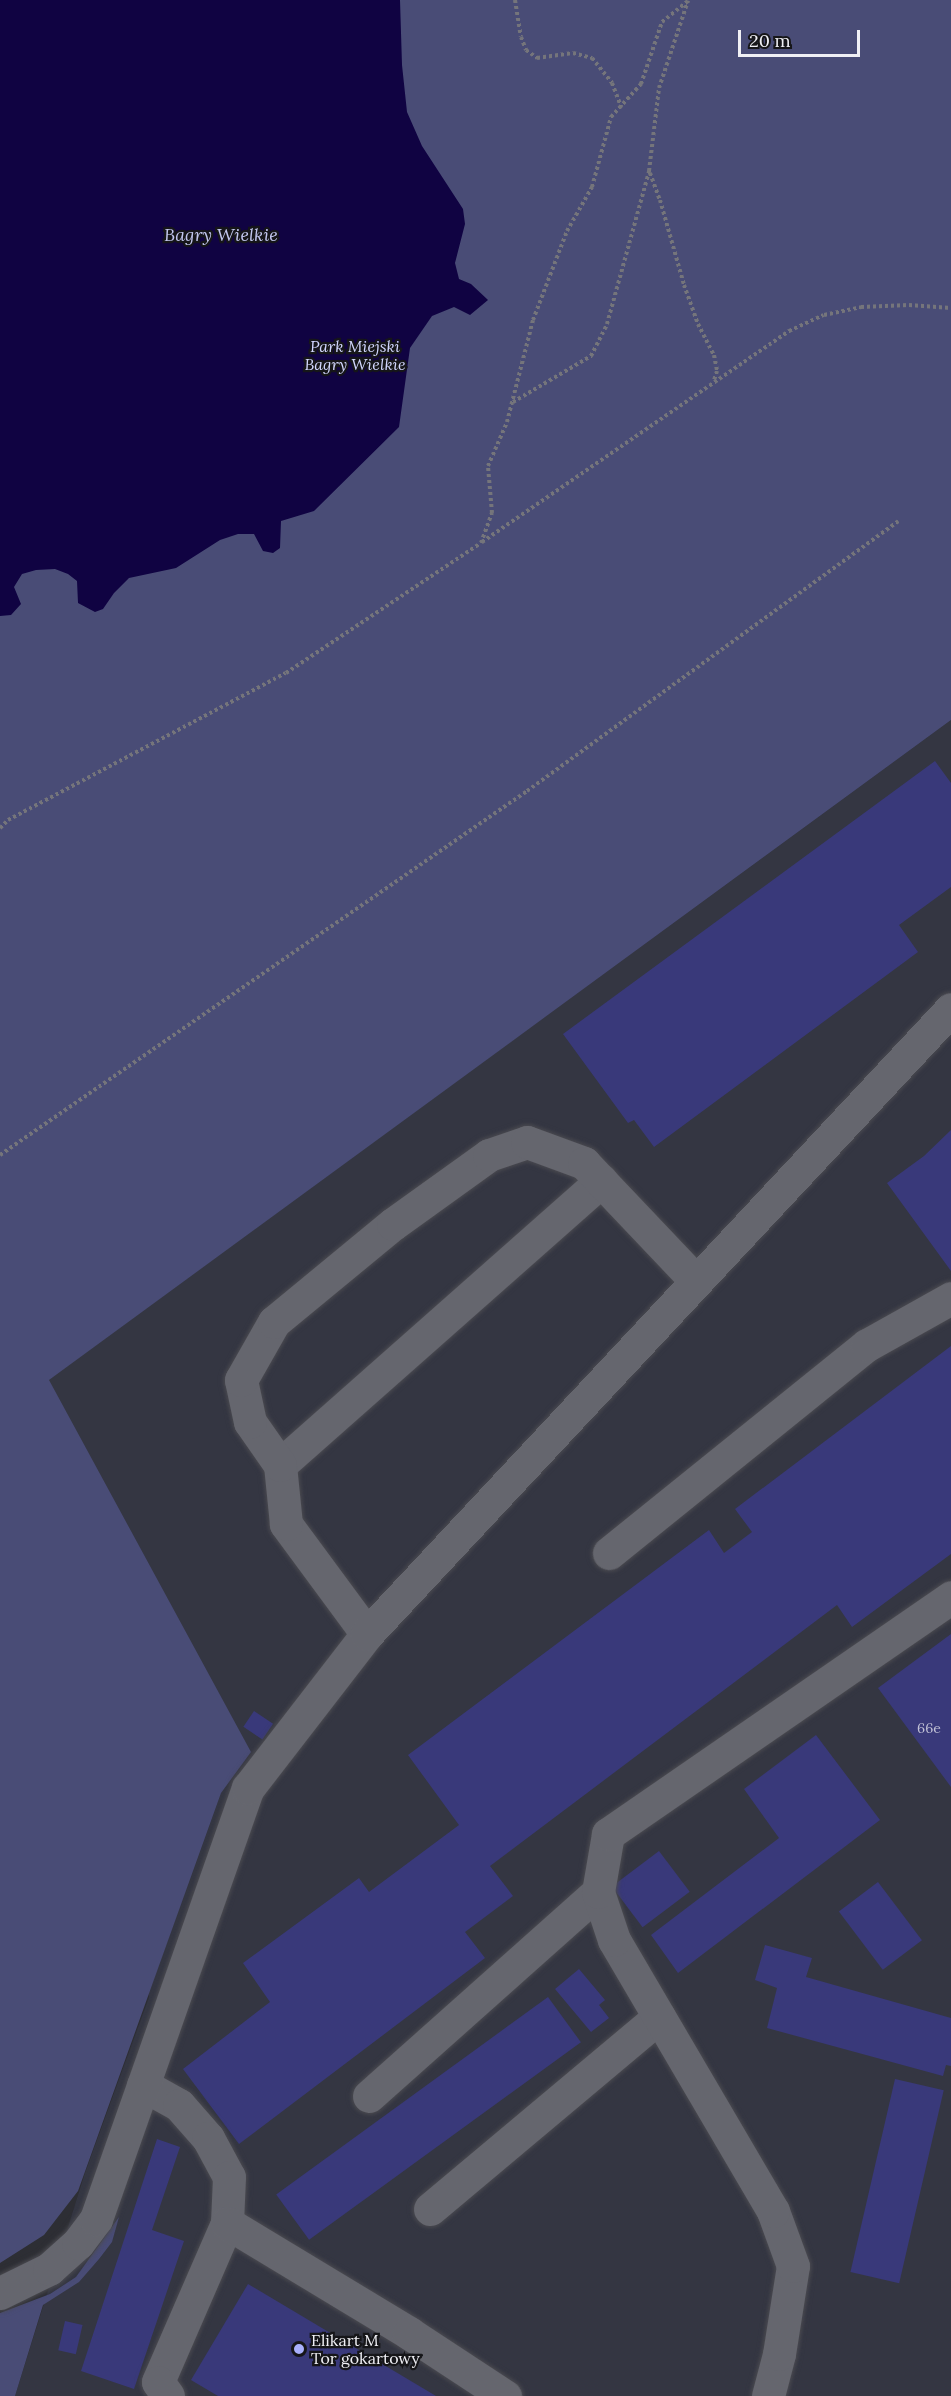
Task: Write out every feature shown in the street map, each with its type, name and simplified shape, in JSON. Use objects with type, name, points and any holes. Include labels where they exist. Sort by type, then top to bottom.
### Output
[{"type":"lane","points":[[0,2293],[49,2269],[78,2243],[96,2219],[248,1788],[367,1634],[951,1009]]},
{"type":"lane","points":[[367,1634],[286,1524],[280,1465],[250,1422],[241,1380],[274,1322],[393,1224],[489,1155],[527,1143],[584,1163],[696,1281]]},
{"type":"lane","points":[[280,1465],[601,1180]]},
{"type":"lane","points":[[609,1553],[867,1345],[951,1298]]},
{"type":"lane","points":[[768,2396],[779,2354],[793,2266],[773,2211],[614,1940],[598,1892],[608,1834],[951,1597]]},
{"type":"lane","points":[[369,2096],[598,1892]]},
{"type":"lane","points":[[430,2209],[659,2017]]},
{"type":"lane","points":[[143,2085],[179,2105],[208,2138],[229,2177],[227,2223],[158,2382],[168,2396]]},
{"type":"lane","points":[[227,2223],[409,2332],[505,2396]]},
{"type":"path","points":[[515,0],[520,37],[526,50],[537,58],[573,53],[592,58],[612,83],[621,107]]},
{"type":"path","points":[[481,543],[492,513],[488,466],[513,402],[533,320],[567,231],[591,187],[611,117],[641,84],[662,22],[688,0]]},
{"type":"path","points":[[513,402],[591,356],[607,324],[649,171],[659,88],[688,0]]},
{"type":"path","points":[[649,171],[660,200],[684,285],[698,324],[714,355],[717,371],[713,381]]},
{"type":"path","points":[[0,828],[8,820],[286,673],[481,543],[713,381],[789,331],[824,315],[861,307],[909,305],[951,308]]},
{"type":"path","points":[[0,1155],[526,791],[898,521]]},
{"type":"shaded area","points":[[951,720],[951,2396],[15,2396],[85,2173],[149,1997],[44,1383]]},
{"type":"green space","name":"Park Miejski Bagry Wielkie","points":[[0,0],[951,0],[951,720],[49,1380],[251,1752],[221,1793],[78,2191],[44,2235],[0,2263]]},
{"type":"green space","points":[[119,2217],[112,2242],[99,2259],[79,2282],[43,2305],[15,2396],[0,2396],[0,2313],[50,2294],[76,2277]]},
{"type":"water","name":"Bagry Wielkie","points":[[0,0],[400,0],[402,65],[407,112],[422,146],[463,209],[465,224],[455,263],[459,279],[471,284],[488,300],[470,315],[454,307],[432,316],[410,348],[399,427],[314,511],[281,521],[280,548],[273,553],[263,551],[254,534],[238,534],[220,540],[176,568],[129,578],[114,593],[103,609],[95,612],[78,603],[77,581],[68,574],[55,569],[36,570],[22,574],[14,587],[21,604],[11,615],[0,616]]},
{"type":"building","points":[[935,761],[951,783],[951,887],[899,925],[918,952],[654,1147],[634,1120],[628,1123],[563,1034]]},
{"type":"building","points":[[951,1130],[951,1271],[887,1183],[924,1156]]},
{"type":"building","points":[[951,1346],[951,1554],[852,1627],[837,1605],[490,1866],[513,1896],[465,1932],[485,1958],[239,2144],[183,2069],[270,2002],[243,1963],[359,1878],[369,1892],[459,1825],[408,1755],[709,1530],[724,1553],[752,1532],[735,1509]]},
{"type":"building","points":[[951,1634],[951,1787],[878,1688]]},
{"type":"building","points":[[254,1711],[273,1724],[262,1740],[243,1727]]},
{"type":"building","points":[[816,1735],[880,1820],[678,1973],[651,1935],[779,1838],[744,1789]]},
{"type":"building","points":[[659,1851],[690,1892],[643,1927],[612,1887]]},
{"type":"building","points":[[878,1882],[922,1940],[883,1970],[839,1911]]},
{"type":"building","points":[[765,1945],[812,1958],[806,1977],[951,2018],[951,2066],[946,2065],[943,2076],[767,2028],[777,1988],[755,1980]]},
{"type":"building","points":[[579,1969],[605,2000],[599,2005],[609,2018],[591,2032],[555,1989]]},
{"type":"building","points":[[548,1997],[581,2042],[309,2240],[276,2194]]},
{"type":"building","points":[[895,2079],[944,2090],[899,2283],[850,2272]]},
{"type":"building","points":[[157,2139],[180,2147],[152,2230],[184,2241],[134,2389],[81,2371]]},
{"type":"building","name":"Elikart M Tor gokartowy","points":[[248,2284],[436,2396],[218,2396],[191,2380]]},
{"type":"building","points":[[65,2321],[83,2325],[76,2354],[58,2350]]},
{"type":"place","name":"Elikart M Tor gokartowy","points":[[299,2349]]}]
